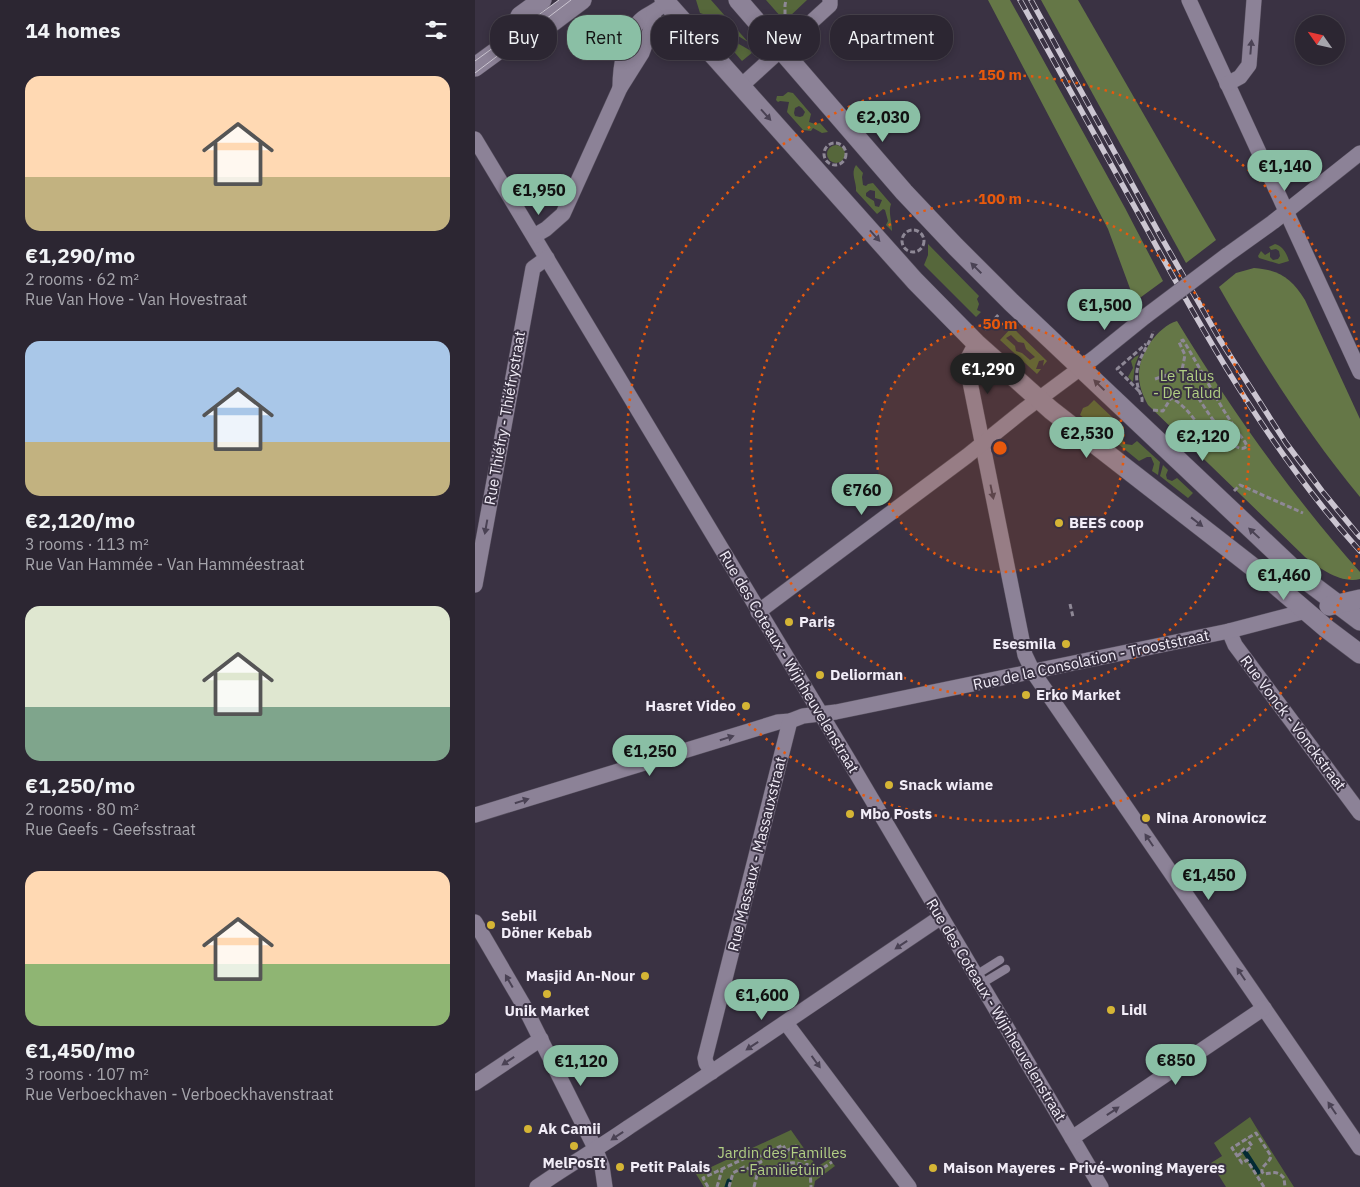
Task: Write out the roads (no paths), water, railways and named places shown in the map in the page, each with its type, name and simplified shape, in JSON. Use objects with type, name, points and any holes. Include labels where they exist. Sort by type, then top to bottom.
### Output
[{"type":"street","points":[[521,15],[542,0]]},
{"type":"street","points":[[557,19],[582,0]]},
{"type":"street","points":[[738,0],[751,15]]},
{"type":"street","points":[[819,15],[830,5],[830,0]]},
{"type":"street","points":[[1189,0],[1360,372]]},
{"type":"street","points":[[1227,84],[1240,77],[1249,65],[1255,0]]},
{"type":"street","points":[[534,236],[546,229],[563,214],[620,88],[621,66],[636,25],[643,17],[661,5],[741,86],[915,281],[981,336],[1038,400],[1273,582],[1360,654]]},
{"type":"street","points":[[475,67],[490,56]]},
{"type":"street","points":[[741,86],[770,60]]},
{"type":"street","points":[[790,60],[856,138],[948,240],[1011,302],[1296,572],[1360,621]]},
{"type":"street","name":"Rue des Coteaux - Wijnheuvelenstraat","points":[[475,138],[1101,1187]]},
{"type":"street","points":[[759,612],[982,444],[1360,153]]},
{"type":"street","name":"Rue Thiéfry - Thiéfrystraat","points":[[475,585],[533,268],[547,258]]},
{"type":"street","points":[[981,336],[968,358],[967,367],[1025,655],[1033,672],[1360,1148]]},
{"type":"street","name":"Rue de la Consolation - Trooststraat","points":[[475,815],[778,722],[790,721],[803,716],[836,712],[1229,631],[1360,599]]},
{"type":"street","name":"Rue Vonck - Vonckstraat","points":[[1229,631],[1235,645],[1360,813]]},
{"type":"street","name":"Rue Massaux - Massauxstraat","points":[[712,1072],[705,1058],[790,721]]},
{"type":"street","points":[[537,1187],[786,1023],[941,917]]},
{"type":"street","points":[[475,922],[541,1039],[595,1148],[602,1166],[605,1187]]},
{"type":"street","points":[[1072,1138],[1264,1008]]},
{"type":"street","points":[[786,1023],[909,1187]]},
{"type":"street","points":[[475,1082],[541,1039]]},
{"type":"lane","points":[[545,15],[565,0]]},
{"type":"lane","points":[[979,980],[1000,960]]},
{"type":"lane","points":[[979,980],[1006,969]]},
{"type":"waterway","points":[[1245,1152],[1258,1172]]},
{"type":"waterway","points":[[727,1187],[729,1181]]},
{"type":"tram line","points":[[475,61],[559,0]]},
{"type":"tram line","points":[[475,73],[571,0]]},
{"type":"railway","points":[[1020,0],[1219,356],[1271,438],[1299,477],[1360,551]]},
{"type":"railway","points":[[1031,0],[1220,340],[1286,443],[1360,537]]},
{"type":"place","name":"BEES coop","points":[[1059,523]]},
{"type":"place","name":"Paris","points":[[789,622]]},
{"type":"place","name":"Esesmila","points":[[1066,644]]},
{"type":"place","name":"Deliorman","points":[[820,675]]},
{"type":"place","name":"Erko Market","points":[[1026,695]]},
{"type":"place","name":"Hasret Video","points":[[746,706]]},
{"type":"place","name":"Snack wiame","points":[[889,785]]},
{"type":"place","name":"Mbo Posts","points":[[850,814]]},
{"type":"place","name":"Nina Aronowicz","points":[[1146,818]]},
{"type":"place","name":"Sebil Döner Kebab","points":[[491,925]]},
{"type":"place","name":"Masjid An-Nour","points":[[645,976]]},
{"type":"place","name":"Unik Market","points":[[547,994]]},
{"type":"place","name":"Lidl","points":[[1111,1010]]},
{"type":"place","name":"Ak Camii","points":[[528,1129]]},
{"type":"place","name":"MelPosIt","points":[[574,1146]]},
{"type":"place","name":"Petit Palais","points":[[620,1167]]},
{"type":"place","name":"Maison Mayeres - Privé-woning Mayeres","points":[[933,1168]]},
{"type":"park label","name":"Le Talus - De Talud","points":[[1187,384]]},
{"type":"park label","name":"Jardin des Familles - Familietuin","points":[[782,1162]]}]
